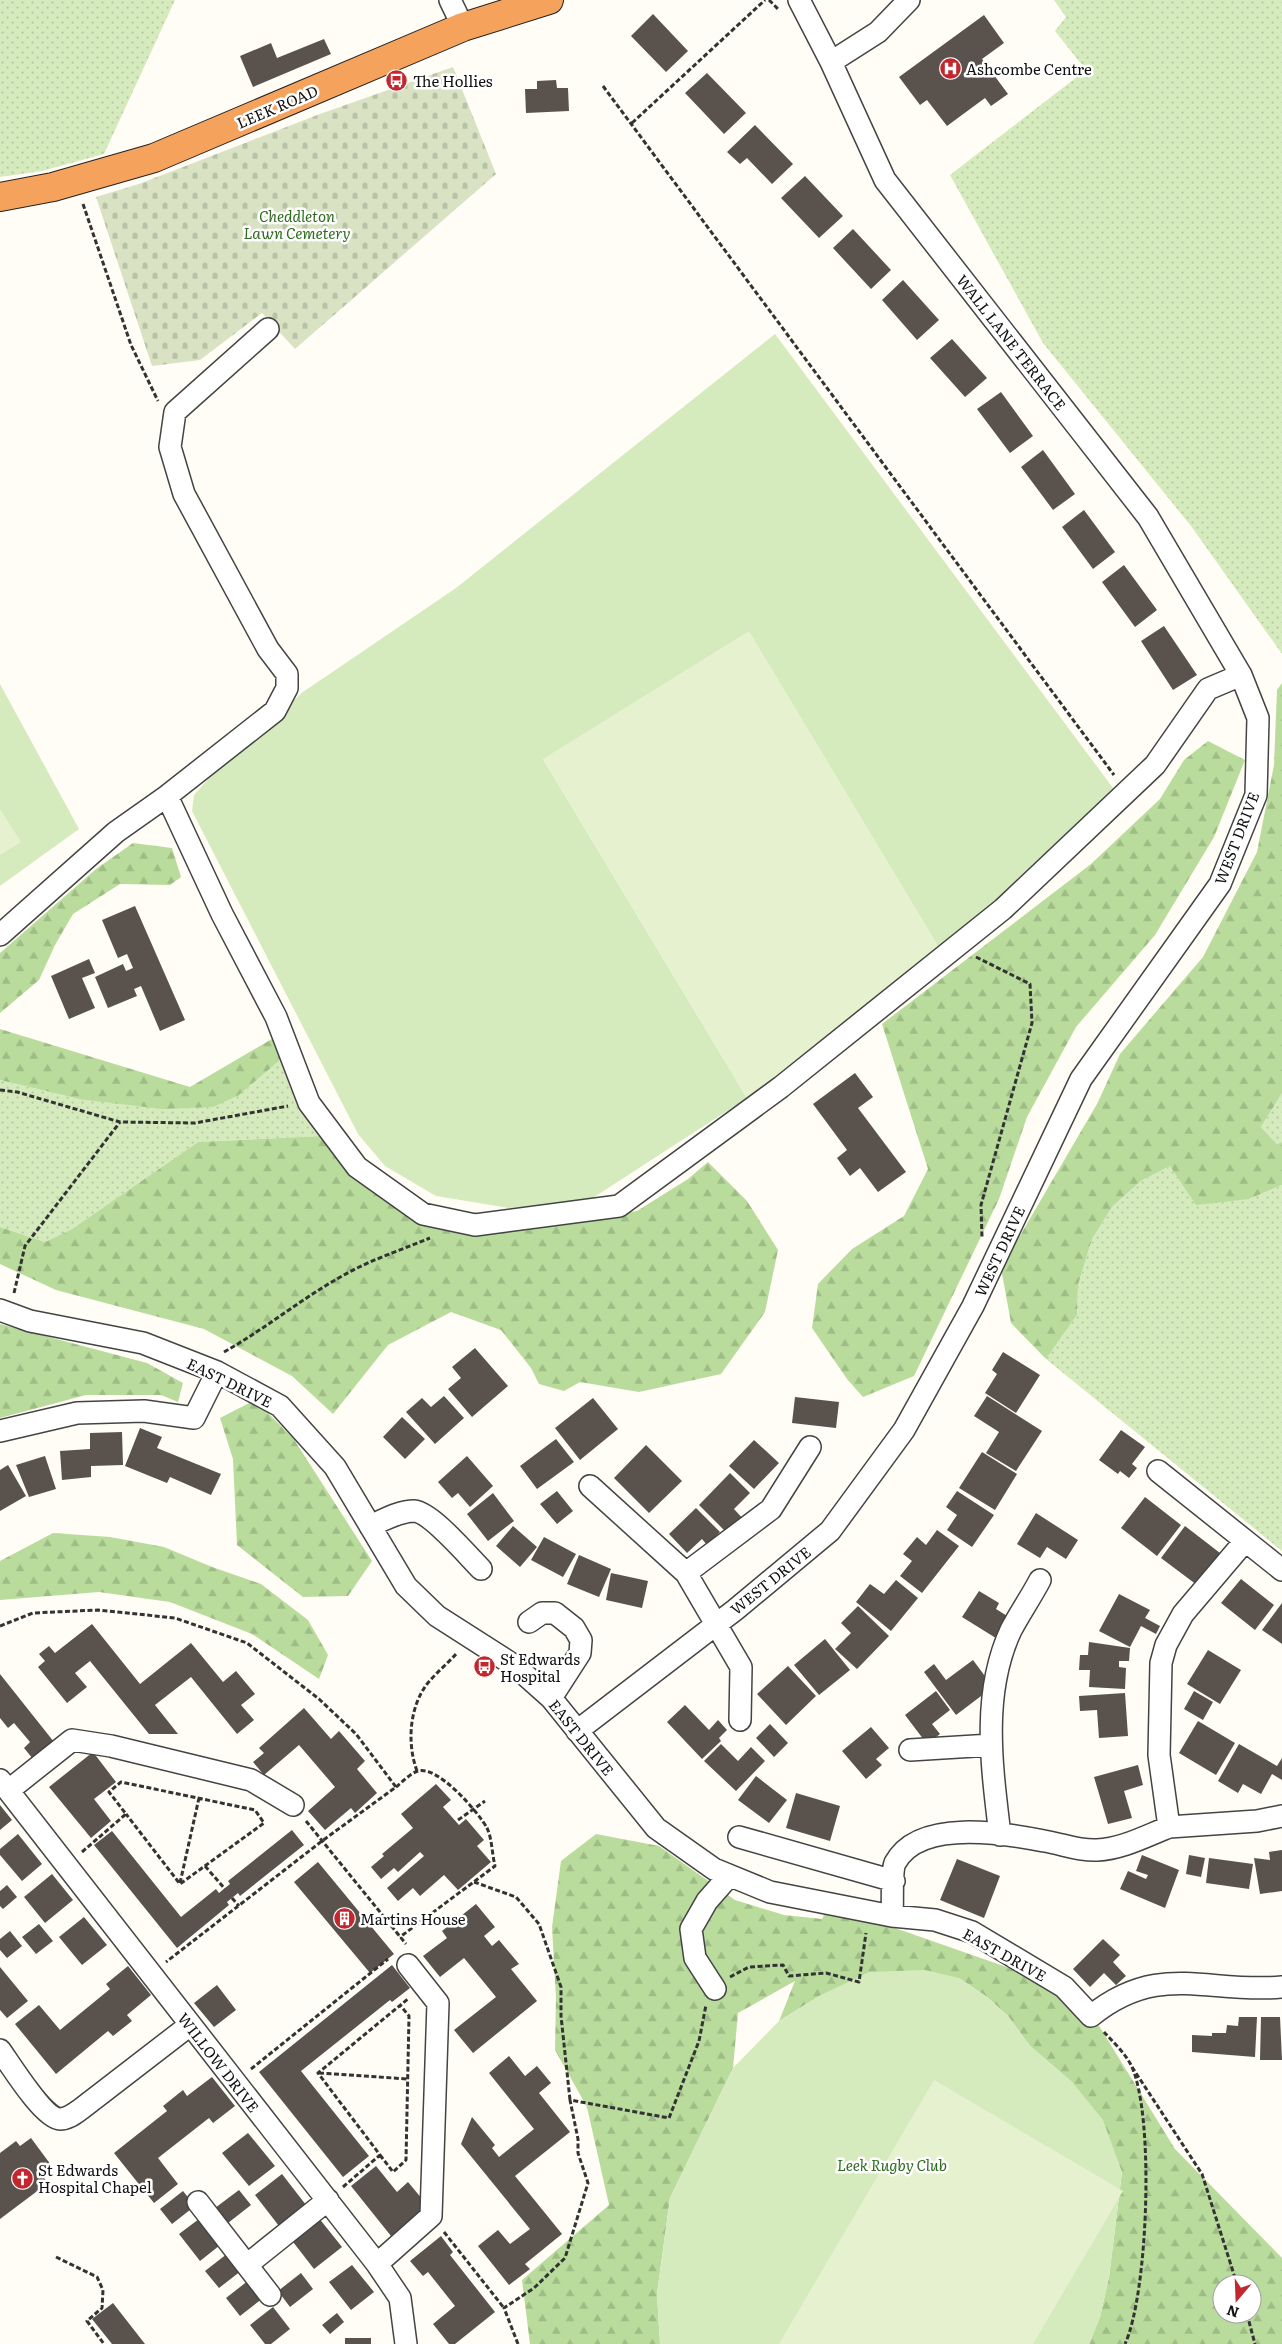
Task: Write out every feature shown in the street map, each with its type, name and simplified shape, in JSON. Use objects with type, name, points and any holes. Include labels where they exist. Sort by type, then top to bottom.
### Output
[{"type":"highway","name":"LEEK ROAD","points":[[0,197],[75,180],[154,158],[463,27],[550,0]]},
{"type":"street","points":[[450,0],[463,27]]},
{"type":"street","name":"WALL LANE TERRACE","points":[[799,0],[831,62],[885,180],[1148,517],[1241,675]]},
{"type":"street","points":[[831,62],[878,32],[909,0]]},
{"type":"street","points":[[0,935],[116,832],[167,796],[275,711],[287,688],[286,674],[268,649],[184,494],[170,446],[176,412],[268,329]]},
{"type":"street","points":[[167,796],[222,914],[276,1017],[309,1103],[357,1167],[423,1214],[475,1225],[619,1206],[781,1087],[1003,909],[1155,765],[1208,689],[1241,675]]},
{"type":"street","name":"WEST DRIVE","points":[[577,1731],[715,1626],[830,1531],[904,1430],[973,1306],[1081,1079],[1220,884],[1256,795],[1258,718],[1241,675]]},
{"type":"street","name":"EAST DRIVE","points":[[5,1312],[30,1321],[143,1343],[209,1369],[280,1406],[335,1467],[406,1586],[437,1616],[515,1666],[551,1698],[656,1828],[714,1869],[770,1892],[892,1916],[935,1920],[972,1932],[1064,1988],[1091,2016]]},
{"type":"street","points":[[0,1431],[77,1413],[144,1411],[194,1418],[209,1369]]},
{"type":"street","points":[[686,1573],[771,1509],[810,1447]]},
{"type":"street","points":[[1158,1470],[1282,1570]]},
{"type":"street","points":[[590,1486],[686,1573],[715,1626],[741,1667],[740,1720]]},
{"type":"street","points":[[370,1526],[402,1512],[416,1511],[430,1518],[481,1569]]},
{"type":"street","points":[[1169,1827],[1159,1755],[1161,1663],[1166,1645],[1183,1614],[1245,1541]]},
{"type":"street","points":[[1000,1835],[991,1745],[994,1684],[1011,1632],[1040,1580]]},
{"type":"street","points":[[529,1622],[542,1612],[555,1613],[574,1628],[581,1640],[580,1653],[551,1698]]},
{"type":"street","name":"WILLOW DRIVE","points":[[293,1805],[251,1780],[111,1746],[72,1740],[5,1785],[377,2264],[400,2298],[406,2344]]},
{"type":"street","points":[[910,1750],[991,1745]]},
{"type":"street","points":[[892,1916],[895,1864],[914,1841],[951,1832],[1000,1835],[1048,1841],[1072,1849],[1098,1850],[1123,1846],[1169,1827],[1258,1821],[1282,1816]]},
{"type":"street","points":[[740,1837],[894,1881]]},
{"type":"street","points":[[715,1988],[695,1958],[691,1929],[707,1901],[729,1876]]},
{"type":"street","points":[[377,2264],[431,2216],[438,2003],[402,1955]]},
{"type":"street","points":[[1091,2016],[1109,2001],[1132,1991],[1156,1984],[1184,1983],[1282,1987]]},
{"type":"street","points":[[0,2050],[48,2114],[58,2119],[70,2116],[81,2110],[190,2025]]},
{"type":"street","points":[[248,2264],[328,2200]]},
{"type":"street","points":[[198,2202],[248,2264],[270,2295]]},
{"type":"path","points":[[632,123],[765,0]]},
{"type":"path","points":[[604,86],[1126,791]]},
{"type":"path","points":[[75,180],[131,346],[172,430]]},
{"type":"path","points":[[955,947],[1030,984],[1032,1023],[981,1205],[982,1240]]},
{"type":"path","points":[[0,1090],[17,1092],[120,1122],[195,1123],[248,1112],[309,1103]]},
{"type":"path","points":[[5,1312],[25,1246],[120,1122]]},
{"type":"path","points":[[209,1369],[309,1296],[344,1275],[465,1223]]},
{"type":"path","points":[[0,1626],[33,1613],[98,1610],[175,1618],[246,1643],[319,1698],[356,1734],[396,1787]]},
{"type":"path","points":[[417,1771],[412,1758],[413,1714],[426,1685],[472,1638]]},
{"type":"path","points":[[151,1974],[322,1840],[417,1771],[423,1770],[443,1780],[463,1795],[487,1829],[495,1866],[400,1937]]},
{"type":"path","points":[[180,1884],[109,1792],[121,1782],[255,1810],[264,1823]]},
{"type":"path","points":[[180,1884],[199,1798]]},
{"type":"path","points":[[458,1820],[485,1801]]},
{"type":"path","points":[[180,1884],[264,1823],[293,1805],[406,1944],[402,1955],[235,2082]]},
{"type":"path","points":[[67,1865],[126,1814]]},
{"type":"path","points":[[205,1866],[225,1889]]},
{"type":"path","points":[[474,1882],[516,1897],[539,1924],[561,1987],[561,2016],[570,2100],[578,2139],[578,2153],[588,2182],[565,2258],[534,2288],[504,2308]]},
{"type":"path","points":[[232,1898],[239,1906]]},
{"type":"path","points":[[570,2100],[668,2118],[700,2041],[706,2003],[715,1988],[727,1978],[749,1967],[783,1965],[789,1976],[826,1973],[859,1982],[869,1912]]},
{"type":"path","points":[[318,2073],[424,1985]]},
{"type":"path","points":[[318,2073],[393,2172],[406,2160],[409,2016],[400,2005]]},
{"type":"path","points":[[1091,2016],[1131,2064],[1202,2174],[1235,2274]]},
{"type":"path","points":[[1125,2344],[1138,2301],[1146,2210],[1142,2107],[1131,2064]]},
{"type":"path","points":[[318,2073],[408,2079]]},
{"type":"path","points":[[328,2200],[380,2155]]},
{"type":"path","points":[[431,2216],[504,2308],[518,2344]]},
{"type":"path","points":[[56,2257],[98,2277],[103,2290],[102,2308],[87,2321],[104,2344]]},
{"type":"path","points":[[1249,2324],[1256,2344]]},
{"type":"green space","points":[[0,0],[175,0],[104,154],[42,171],[0,177]]},
{"type":"green space","points":[[1054,0],[1282,0],[1282,654],[1191,526],[1043,343],[950,175],[1086,70],[1055,31],[1066,17]]},
{"type":"green space","name":"Cheddleton Lawn Cemetery","points":[[453,67],[496,174],[295,349],[262,313],[200,360],[152,366],[96,197],[139,184],[320,114]]},
{"type":"green space","points":[[775,334],[1113,788],[1007,896],[940,949],[543,759],[747,1098],[585,1203],[509,1208],[436,1196],[385,1166],[358,1134],[192,811],[194,795],[219,767],[303,692],[456,588]]},
{"type":"green space","points":[[749,631],[940,949],[747,1098],[543,759]]},
{"type":"green space","points":[[1282,683],[1282,1093],[1261,1127],[1277,1144],[1282,1142],[1282,1185],[1249,1199],[1196,1205],[1170,1166],[1141,1181],[1112,1207],[1092,1239],[1078,1285],[1077,1315],[1046,1359],[1011,1323],[1001,1268],[1097,1104],[1120,1054],[1203,957],[1257,852],[1274,765],[1277,690]]},
{"type":"green space","points":[[0,684],[79,829],[0,886]]},
{"type":"green space","points":[[1208,741],[1245,760],[1214,837],[1155,935],[1076,1027],[1027,1117],[999,1199],[914,1376],[863,1397],[847,1379],[812,1328],[818,1284],[852,1249],[904,1216],[928,1169],[882,1024],[1091,864],[1160,799],[1184,760]]},
{"type":"green space","points":[[0,809],[21,842],[0,855]]},
{"type":"green space","points":[[133,843],[172,848],[181,877],[170,885],[120,884],[73,914],[55,945],[39,980],[0,1013],[0,953],[96,869]]},
{"type":"green space","points":[[0,1029],[190,1087],[277,1036],[286,1055],[239,1095],[213,1107],[162,1109],[79,1099],[0,1080]]},
{"type":"green space","points":[[286,1055],[321,1136],[198,1142],[72,1229],[45,1242],[0,1227],[0,1080],[79,1099],[239,1095]]},
{"type":"green space","points":[[1282,1093],[1282,1142],[1277,1144],[1261,1127]]},
{"type":"green space","points":[[321,1136],[415,1211],[574,1222],[637,1211],[688,1179],[708,1162],[747,1201],[778,1250],[765,1312],[721,1374],[639,1392],[580,1382],[564,1391],[539,1384],[531,1368],[501,1330],[451,1312],[388,1345],[333,1414],[292,1376],[204,1329],[56,1290],[0,1264],[0,1227],[45,1242],[72,1229],[198,1142]]},
{"type":"green space","points":[[1170,1166],[1249,1199],[1282,1185],[1282,1551],[1046,1359],[1077,1315],[1078,1285],[1092,1239],[1112,1207],[1141,1181]]},
{"type":"green space","points":[[0,1324],[147,1363],[183,1383],[178,1402],[161,1395],[86,1395],[0,1418]]},
{"type":"green space","points":[[255,1400],[293,1438],[372,1561],[348,1596],[303,1597],[237,1545],[233,1459],[220,1418]]},
{"type":"green space","points":[[53,1533],[110,1537],[164,1547],[212,1567],[261,1584],[308,1620],[328,1655],[319,1679],[252,1634],[170,1602],[99,1592],[0,1600],[0,1561]]},
{"type":"green space","points":[[596,1834],[659,1846],[735,1900],[784,1915],[822,1919],[829,1905],[1064,1987],[1096,2021],[1175,2149],[1282,2258],[1282,2344],[1089,2344],[1100,2317],[1109,2277],[1122,2172],[1073,2083],[1030,2046],[1008,2016],[987,1997],[959,1978],[821,1995],[779,2021],[795,1981],[738,2013],[733,2068],[670,2198],[657,2294],[660,2344],[530,2344],[522,2280],[609,2205],[587,2107],[555,2050],[556,1998],[552,1927],[561,1861]]},
{"type":"green space","name":"Leek Rugby Club","points":[[925,1970],[959,1978],[987,1997],[1008,2016],[1030,2046],[1073,2083],[1103,2120],[1122,2172],[1109,2277],[1100,2317],[1089,2344],[660,2344],[657,2294],[670,2198],[733,2068],[779,2021],[821,1995],[869,1972]]},
{"type":"green space","points":[[934,2080],[1123,2191],[1033,2344],[779,2344]]},
{"type":"building","points":[[653,14],[688,51],[666,72],[631,36]]},
{"type":"building","name":"Ashcombe Centre","points":[[984,15],[1004,43],[982,59],[1008,94],[991,106],[985,98],[947,126],[927,100],[920,105],[899,77]]},
{"type":"building","points":[[324,39],[331,54],[253,87],[240,56],[271,43],[277,58]]},
{"type":"building","points":[[707,73],[746,113],[724,134],[685,93]]},
{"type":"building","points":[[556,80],[557,88],[568,88],[569,111],[526,113],[525,89],[537,89],[537,81]]},
{"type":"building","points":[[755,125],[793,164],[772,184],[747,158],[740,164],[727,152]]},
{"type":"building","points":[[805,176],[843,216],[819,238],[781,198]]},
{"type":"building","points":[[853,229],[891,270],[871,289],[833,248]]},
{"type":"building","points":[[903,280],[939,320],[917,340],[882,300]]},
{"type":"building","points":[[952,339],[987,378],[965,397],[930,358]]},
{"type":"building","points":[[1001,392],[1033,436],[1010,453],[977,409]]},
{"type":"building","points":[[1043,450],[1075,494],[1053,510],[1021,467]]},
{"type":"building","points":[[1084,510],[1115,552],[1093,569],[1062,527]]},
{"type":"building","points":[[1124,565],[1157,610],[1135,627],[1102,582]]},
{"type":"building","points":[[1164,626],[1197,675],[1173,690],[1141,641]]},
{"type":"building","points":[[135,906],[185,1020],[160,1031],[141,986],[134,989],[137,996],[108,1008],[95,977],[123,964],[126,971],[133,968],[127,954],[118,958],[102,920]]},
{"type":"building","points":[[89,959],[95,973],[82,978],[95,1008],[69,1019],[51,976]]},
{"type":"building","points":[[855,1073],[873,1097],[858,1108],[906,1172],[878,1192],[860,1168],[850,1176],[837,1158],[847,1150],[813,1104]]},
{"type":"building","points":[[475,1348],[508,1386],[472,1417],[448,1389],[461,1378],[452,1367]]},
{"type":"building","points":[[1003,1352],[1040,1375],[1016,1413],[985,1393],[997,1374],[992,1370]]},
{"type":"building","points":[[444,1396],[464,1418],[435,1444],[406,1412],[422,1398],[431,1407]]},
{"type":"building","points":[[987,1396],[1042,1431],[1016,1471],[986,1453],[999,1432],[974,1416]]},
{"type":"building","points":[[795,1397],[839,1402],[836,1428],[792,1423]]},
{"type":"building","points":[[593,1398],[618,1429],[580,1460],[555,1428]]},
{"type":"building","points":[[402,1417],[425,1439],[405,1459],[383,1437]]},
{"type":"building","points":[[140,1428],[162,1437],[157,1448],[221,1474],[211,1495],[170,1477],[167,1483],[125,1466]]},
{"type":"building","points":[[1121,1430],[1145,1447],[1132,1464],[1137,1468],[1129,1478],[1120,1471],[1118,1474],[1099,1460]]},
{"type":"building","points":[[122,1432],[123,1465],[91,1466],[91,1477],[62,1480],[60,1451],[90,1449],[90,1433]]},
{"type":"building","points":[[556,1439],[574,1462],[537,1489],[520,1466]]},
{"type":"building","points":[[754,1440],[779,1463],[754,1489],[729,1466]]},
{"type":"building","points":[[646,1445],[682,1481],[649,1513],[614,1478]]},
{"type":"building","points":[[982,1452],[1017,1474],[995,1510],[959,1488]]},
{"type":"building","points":[[45,1456],[56,1489],[29,1497],[16,1465]]},
{"type":"building","points":[[467,1456],[493,1486],[470,1507],[458,1493],[452,1498],[438,1482]]},
{"type":"building","points":[[8,1465],[26,1496],[0,1511],[0,1470]]},
{"type":"building","points":[[730,1473],[750,1493],[734,1509],[745,1521],[730,1536],[699,1505]]},
{"type":"building","points":[[557,1491],[573,1511],[557,1524],[540,1504]]},
{"type":"building","points":[[957,1491],[994,1515],[972,1547],[947,1530],[957,1515],[946,1507]]},
{"type":"building","points":[[493,1493],[514,1521],[488,1541],[467,1514]]},
{"type":"building","points":[[1145,1497],[1181,1525],[1157,1556],[1121,1528]]},
{"type":"building","points":[[696,1508],[720,1532],[707,1545],[702,1539],[687,1553],[669,1534]]},
{"type":"building","points":[[1036,1513],[1078,1540],[1066,1559],[1047,1547],[1040,1558],[1017,1544]]},
{"type":"building","points":[[513,1526],[537,1547],[520,1567],[496,1546]]},
{"type":"building","points":[[1185,1526],[1220,1553],[1197,1585],[1161,1558]]},
{"type":"building","points":[[937,1530],[959,1546],[922,1593],[900,1576],[912,1561],[903,1554],[917,1537],[926,1545]]},
{"type":"building","points":[[544,1537],[576,1554],[563,1577],[531,1560]]},
{"type":"building","points":[[579,1555],[611,1569],[599,1597],[567,1584]]},
{"type":"building","points":[[611,1573],[648,1581],[642,1608],[606,1600]]},
{"type":"building","points":[[1241,1579],[1274,1605],[1255,1630],[1221,1603]]},
{"type":"building","points":[[896,1580],[918,1598],[891,1631],[856,1602],[870,1584],[884,1594]]},
{"type":"building","points":[[979,1591],[999,1603],[996,1609],[1012,1619],[999,1640],[962,1617]]},
{"type":"building","points":[[1119,1594],[1150,1610],[1145,1618],[1160,1626],[1156,1634],[1141,1626],[1130,1647],[1099,1631]]},
{"type":"building","points":[[1282,1603],[1282,1644],[1262,1630]]},
{"type":"building","points":[[858,1606],[889,1636],[857,1669],[835,1649],[851,1633],[841,1623]]},
{"type":"building","points":[[92,1624],[140,1684],[191,1643],[223,1682],[236,1671],[255,1694],[241,1705],[254,1720],[237,1734],[191,1677],[155,1705],[178,1734],[149,1734],[90,1661],[75,1673],[87,1687],[67,1703],[38,1667],[45,1661],[39,1654],[49,1646],[55,1653]]},
{"type":"building","points":[[825,1639],[850,1670],[819,1695],[794,1665]]},
{"type":"building","points":[[1089,1642],[1130,1648],[1129,1661],[1119,1661],[1119,1667],[1126,1668],[1125,1689],[1089,1687],[1090,1670],[1079,1670],[1080,1655],[1088,1655]]},
{"type":"building","points":[[1208,1650],[1241,1670],[1220,1704],[1187,1684]]},
{"type":"building","points":[[973,1660],[993,1687],[956,1715],[924,1672],[934,1664],[946,1680]]},
{"type":"building","points":[[788,1666],[816,1696],[786,1725],[757,1694]]},
{"type":"building","points":[[0,1674],[54,1742],[33,1759],[24,1748],[30,1742],[14,1723],[8,1728],[0,1718]]},
{"type":"building","points":[[936,1691],[950,1710],[932,1724],[940,1734],[927,1744],[905,1715]]},
{"type":"building","points":[[1194,1691],[1213,1702],[1203,1720],[1184,1709]]},
{"type":"building","points":[[1125,1693],[1128,1736],[1099,1738],[1097,1710],[1080,1711],[1079,1696]]},
{"type":"building","points":[[685,1705],[709,1730],[718,1720],[727,1730],[719,1738],[721,1741],[702,1759],[667,1722]]},
{"type":"building","points":[[304,1708],[331,1739],[339,1731],[365,1761],[357,1769],[377,1793],[355,1813],[351,1808],[325,1830],[308,1811],[335,1787],[299,1745],[264,1775],[253,1762],[264,1753],[259,1748]]},
{"type":"building","points":[[1198,1721],[1235,1743],[1216,1775],[1179,1753]]},
{"type":"building","points":[[770,1724],[788,1743],[774,1757],[756,1738]]},
{"type":"building","points":[[871,1727],[889,1748],[876,1759],[882,1765],[866,1779],[842,1751]]},
{"type":"building","points":[[721,1744],[738,1761],[751,1747],[765,1761],[736,1791],[704,1761]]},
{"type":"building","points":[[1239,1744],[1277,1766],[1282,1758],[1282,1780],[1272,1774],[1261,1794],[1243,1784],[1238,1793],[1218,1781]]},
{"type":"building","points":[[93,1752],[116,1782],[94,1799],[111,1821],[91,1838],[49,1787]]},
{"type":"building","points":[[1138,1765],[1143,1785],[1124,1791],[1132,1818],[1108,1824],[1094,1777]]},
{"type":"building","points":[[756,1776],[787,1800],[769,1823],[738,1800]]},
{"type":"building","points":[[436,1784],[451,1800],[443,1807],[459,1825],[466,1819],[484,1840],[477,1846],[491,1862],[458,1890],[444,1875],[420,1896],[413,1888],[398,1901],[387,1888],[424,1856],[420,1852],[398,1872],[394,1868],[381,1879],[371,1867],[384,1856],[382,1854],[413,1828],[401,1814]]},
{"type":"building","points":[[796,1793],[840,1806],[830,1841],[786,1828]]},
{"type":"building","points":[[0,1805],[12,1820],[0,1830]]},
{"type":"building","points":[[292,1830],[304,1845],[240,1896],[238,1893],[227,1902],[229,1905],[177,1948],[94,1845],[112,1831],[181,1917],[216,1889],[219,1893],[230,1884],[228,1881]]},
{"type":"building","points":[[18,1834],[42,1864],[22,1881],[0,1855],[0,1849]]},
{"type":"building","points":[[1282,1850],[1282,1891],[1260,1894],[1254,1858],[1270,1860],[1269,1852]]},
{"type":"building","points":[[1142,1855],[1179,1870],[1165,1908],[1120,1889],[1128,1871],[1146,1879],[1148,1875],[1136,1871]]},
{"type":"building","points":[[1189,1855],[1205,1858],[1201,1877],[1186,1874]]},
{"type":"building","points":[[1209,1858],[1253,1864],[1249,1889],[1206,1883]]},
{"type":"building","points":[[957,1859],[1000,1876],[984,1918],[940,1900]]},
{"type":"building","name":"Martins House","points":[[318,1862],[394,1954],[370,1973],[294,1882]]},
{"type":"building","points":[[52,1874],[73,1900],[45,1923],[24,1897]]},
{"type":"building","points":[[7,1885],[17,1897],[3,1909],[0,1906],[0,1891]]},
{"type":"building","points":[[476,1904],[495,1927],[484,1936],[492,1946],[499,1940],[519,1964],[511,1969],[537,2001],[473,2053],[454,2030],[496,1997],[464,1958],[440,1977],[423,1956],[447,1938],[442,1931]]},
{"type":"building","points":[[84,1917],[107,1945],[82,1965],[59,1937]]},
{"type":"building","points":[[39,1924],[53,1941],[36,1954],[22,1937]]},
{"type":"building","points":[[10,1931],[22,1946],[7,1958],[0,1950],[0,1939]]},
{"type":"building","points":[[1103,1939],[1120,1955],[1113,1962],[1126,1976],[1116,1985],[1104,1973],[1090,1987],[1073,1969]]},
{"type":"building","points":[[392,1965],[410,1988],[392,2002],[390,2000],[301,2071],[369,2156],[343,2177],[259,2072]]},
{"type":"building","points":[[128,1966],[151,1995],[127,2015],[132,2021],[113,2036],[108,2031],[56,2074],[15,2024],[39,2005],[60,2030],[110,1989],[106,1984]]},
{"type":"building","points":[[0,1967],[28,2001],[7,2018],[0,2010]]},
{"type":"building","points":[[217,1985],[236,2010],[214,2027],[194,2003]]},
{"type":"building","points":[[1239,2017],[1257,2017],[1255,2057],[1192,2052],[1192,2035],[1212,2036],[1212,2033],[1226,2033],[1227,2025],[1238,2026]]},
{"type":"building","points":[[1261,2017],[1280,2017],[1282,2060],[1260,2060]]},
{"type":"building","points":[[509,2056],[525,2076],[537,2066],[551,2083],[539,2093],[570,2132],[515,2176],[562,2234],[525,2264],[530,2269],[509,2285],[478,2246],[498,2230],[510,2244],[530,2229],[461,2144],[472,2117],[495,2145],[492,2148],[499,2157],[534,2129],[489,2073]]},
{"type":"building","points":[[212,2077],[235,2106],[213,2123],[209,2118],[158,2158],[178,2184],[154,2203],[114,2153],[167,2111],[163,2106],[183,2090],[187,2096]]},
{"type":"building","points":[[248,2133],[275,2166],[249,2186],[222,2153]]},
{"type":"building","name":"St Edwards Hospital Chapel","points":[[31,2138],[51,2165],[40,2173],[48,2183],[0,2219],[0,2153],[16,2141],[20,2146]]},
{"type":"building","points":[[376,2166],[397,2192],[408,2182],[428,2206],[391,2236],[351,2186]]},
{"type":"building","points":[[282,2174],[306,2205],[279,2226],[255,2195]]},
{"type":"building","points":[[239,2190],[251,2205],[228,2223],[215,2208]]},
{"type":"building","points":[[183,2191],[195,2206],[172,2224],[160,2209]]},
{"type":"building","points":[[203,2216],[224,2242],[200,2261],[179,2234]]},
{"type":"building","points":[[318,2217],[342,2247],[314,2269],[290,2238]]},
{"type":"building","points":[[441,2236],[453,2252],[450,2255],[495,2312],[455,2344],[449,2344],[433,2324],[455,2306],[428,2272],[423,2276],[410,2261]]},
{"type":"building","points":[[232,2250],[246,2267],[219,2288],[205,2271]]},
{"type":"building","points":[[352,2265],[374,2292],[351,2310],[329,2282]]},
{"type":"building","points":[[301,2273],[313,2289],[290,2307],[278,2291]]},
{"type":"building","points":[[249,2280],[263,2298],[240,2316],[226,2298]]},
{"type":"building","points":[[113,2303],[145,2344],[112,2344],[92,2319]]},
{"type":"building","points":[[273,2307],[290,2329],[271,2344],[265,2344],[250,2325]]},
{"type":"building","points":[[337,2313],[344,2322],[330,2334],[322,2325]]},
{"type":"building","points":[[345,2338],[371,2338],[371,2344],[345,2344]]},
{"type":"place","name":"Ashcombe Centre","points":[[950,68]]},
{"type":"place","name":"The Hollies","points":[[397,80]]},
{"type":"place","name":"St Edwards Hospital","points":[[484,1667]]},
{"type":"place","name":"Martins House","points":[[344,1918]]},
{"type":"place","name":"St Edwards Hospital Chapel","points":[[22,2178]]}]
